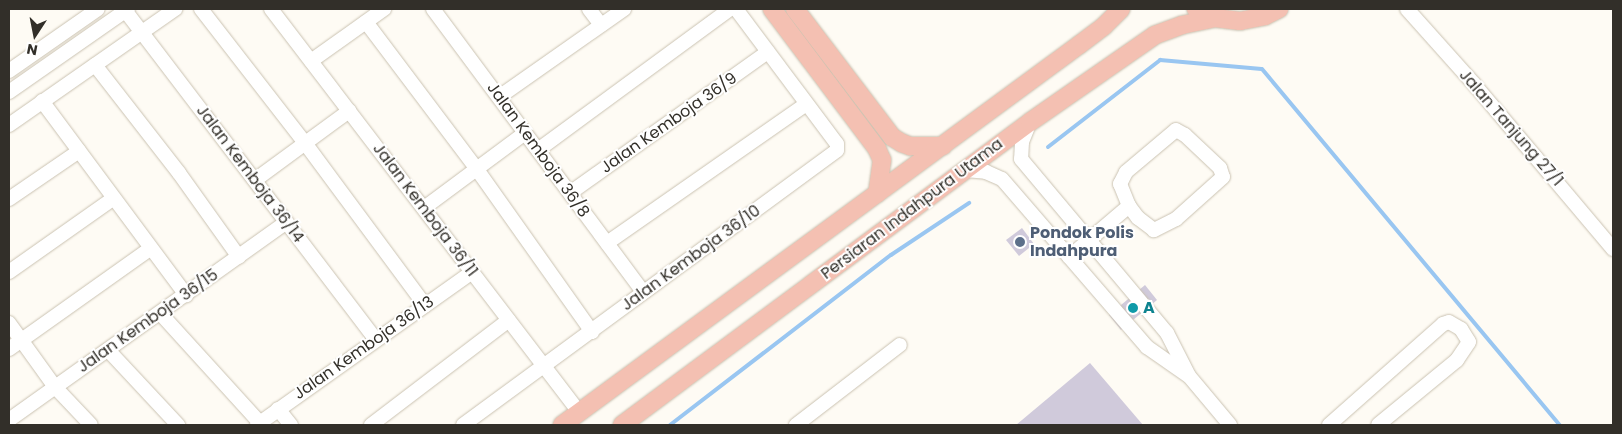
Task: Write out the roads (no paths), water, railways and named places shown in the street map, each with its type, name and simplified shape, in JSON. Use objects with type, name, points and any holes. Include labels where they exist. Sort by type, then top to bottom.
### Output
[{"type":"main road","points":[[772,9],[877,149],[882,160],[877,194]]},
{"type":"main road","points":[[795,9],[892,137],[902,144],[910,146],[943,146]]},
{"type":"main road","name":"Persiaran Indahpura Utama","points":[[562,425],[943,146],[1104,26],[1121,9]]},
{"type":"main road","points":[[1196,9],[1214,18],[1240,21],[1265,16],[1279,9]]},
{"type":"main road","name":"Persiaran Indahpura Utama","points":[[622,425],[1030,122],[1155,35],[1182,24],[1214,18]]},
{"type":"street","points":[[9,71],[98,9]]},
{"type":"street","points":[[9,92],[126,9]]},
{"type":"street","name":"Jalan Kemboja 36/14","points":[[126,9],[376,340]]},
{"type":"street","points":[[9,124],[175,9]]},
{"type":"street","points":[[201,9],[305,143],[425,305]]},
{"type":"street","points":[[311,61],[384,9]]},
{"type":"street","name":"Jalan Kemboja 36/8","points":[[433,9],[643,292]]},
{"type":"street","points":[[589,9],[601,25]]},
{"type":"street","points":[[498,97],[624,9]]},
{"type":"street","points":[[538,150],[730,9]]},
{"type":"street","points":[[607,243],[806,104],[736,9]]},
{"type":"street","name":"Jalan Tanjung 27/1","points":[[1407,9],[1474,84],[1613,249]]},
{"type":"street","name":"Jalan Kemboja 36/11","points":[[276,10],[311,61],[580,412]]},
{"type":"street","points":[[366,22],[476,168],[592,332]]},
{"type":"street","name":"Jalan Kemboja 36/9","points":[[570,193],[768,52]]},
{"type":"street","points":[[95,65],[179,173],[240,256]]},
{"type":"street","points":[[42,101],[186,295]]},
{"type":"street","name":"Jalan Kemboja 36/10","points":[[463,425],[837,150],[837,144],[806,104]]},
{"type":"street","points":[[255,180],[349,111]]},
{"type":"street","points":[[1030,122],[1022,142],[1021,159],[1167,333],[1189,376],[1230,425]]},
{"type":"street","points":[[1176,130],[1185,135],[1220,168],[1222,173],[1220,181],[1176,219],[1161,228],[1154,230],[1148,227],[1129,206],[1120,188],[1121,180],[1126,172],[1176,130]]},
{"type":"street","points":[[424,208],[525,132]]},
{"type":"street","points":[[9,199],[79,151]]},
{"type":"street","points":[[965,170],[986,172],[1002,179],[1147,347],[1189,376]]},
{"type":"street","points":[[9,272],[114,198]]},
{"type":"street","points":[[1069,257],[1129,206]]},
{"type":"street","name":"Jalan Kemboja 36/15","points":[[9,421],[287,222]]},
{"type":"street","points":[[9,348],[151,248]]},
{"type":"street","name":"Jalan Kemboja 36/13","points":[[259,424],[472,272]]},
{"type":"street","points":[[160,313],[259,424]]},
{"type":"street","points":[[371,425],[509,320]]},
{"type":"street","points":[[1329,425],[1443,324],[1449,322],[1461,329],[1470,342],[1457,360],[1378,425]]},
{"type":"street","points":[[9,323],[55,387],[91,425]]},
{"type":"street","points":[[796,425],[900,345]]},
{"type":"street","points":[[108,350],[178,425]]},
{"type":"street","points":[[278,409],[291,425]]},
{"type":"street","points":[[9,421],[12,425]]},
{"type":"waterway","points":[[1048,147],[1160,60],[1262,69],[1560,425]]},
{"type":"waterway","points":[[670,425],[891,255],[969,203]]},
{"type":"place","name":"Pondok Polis Indahpura","points":[[1020,242]]},
{"type":"place","name":"A","points":[[1133,308]]}]
